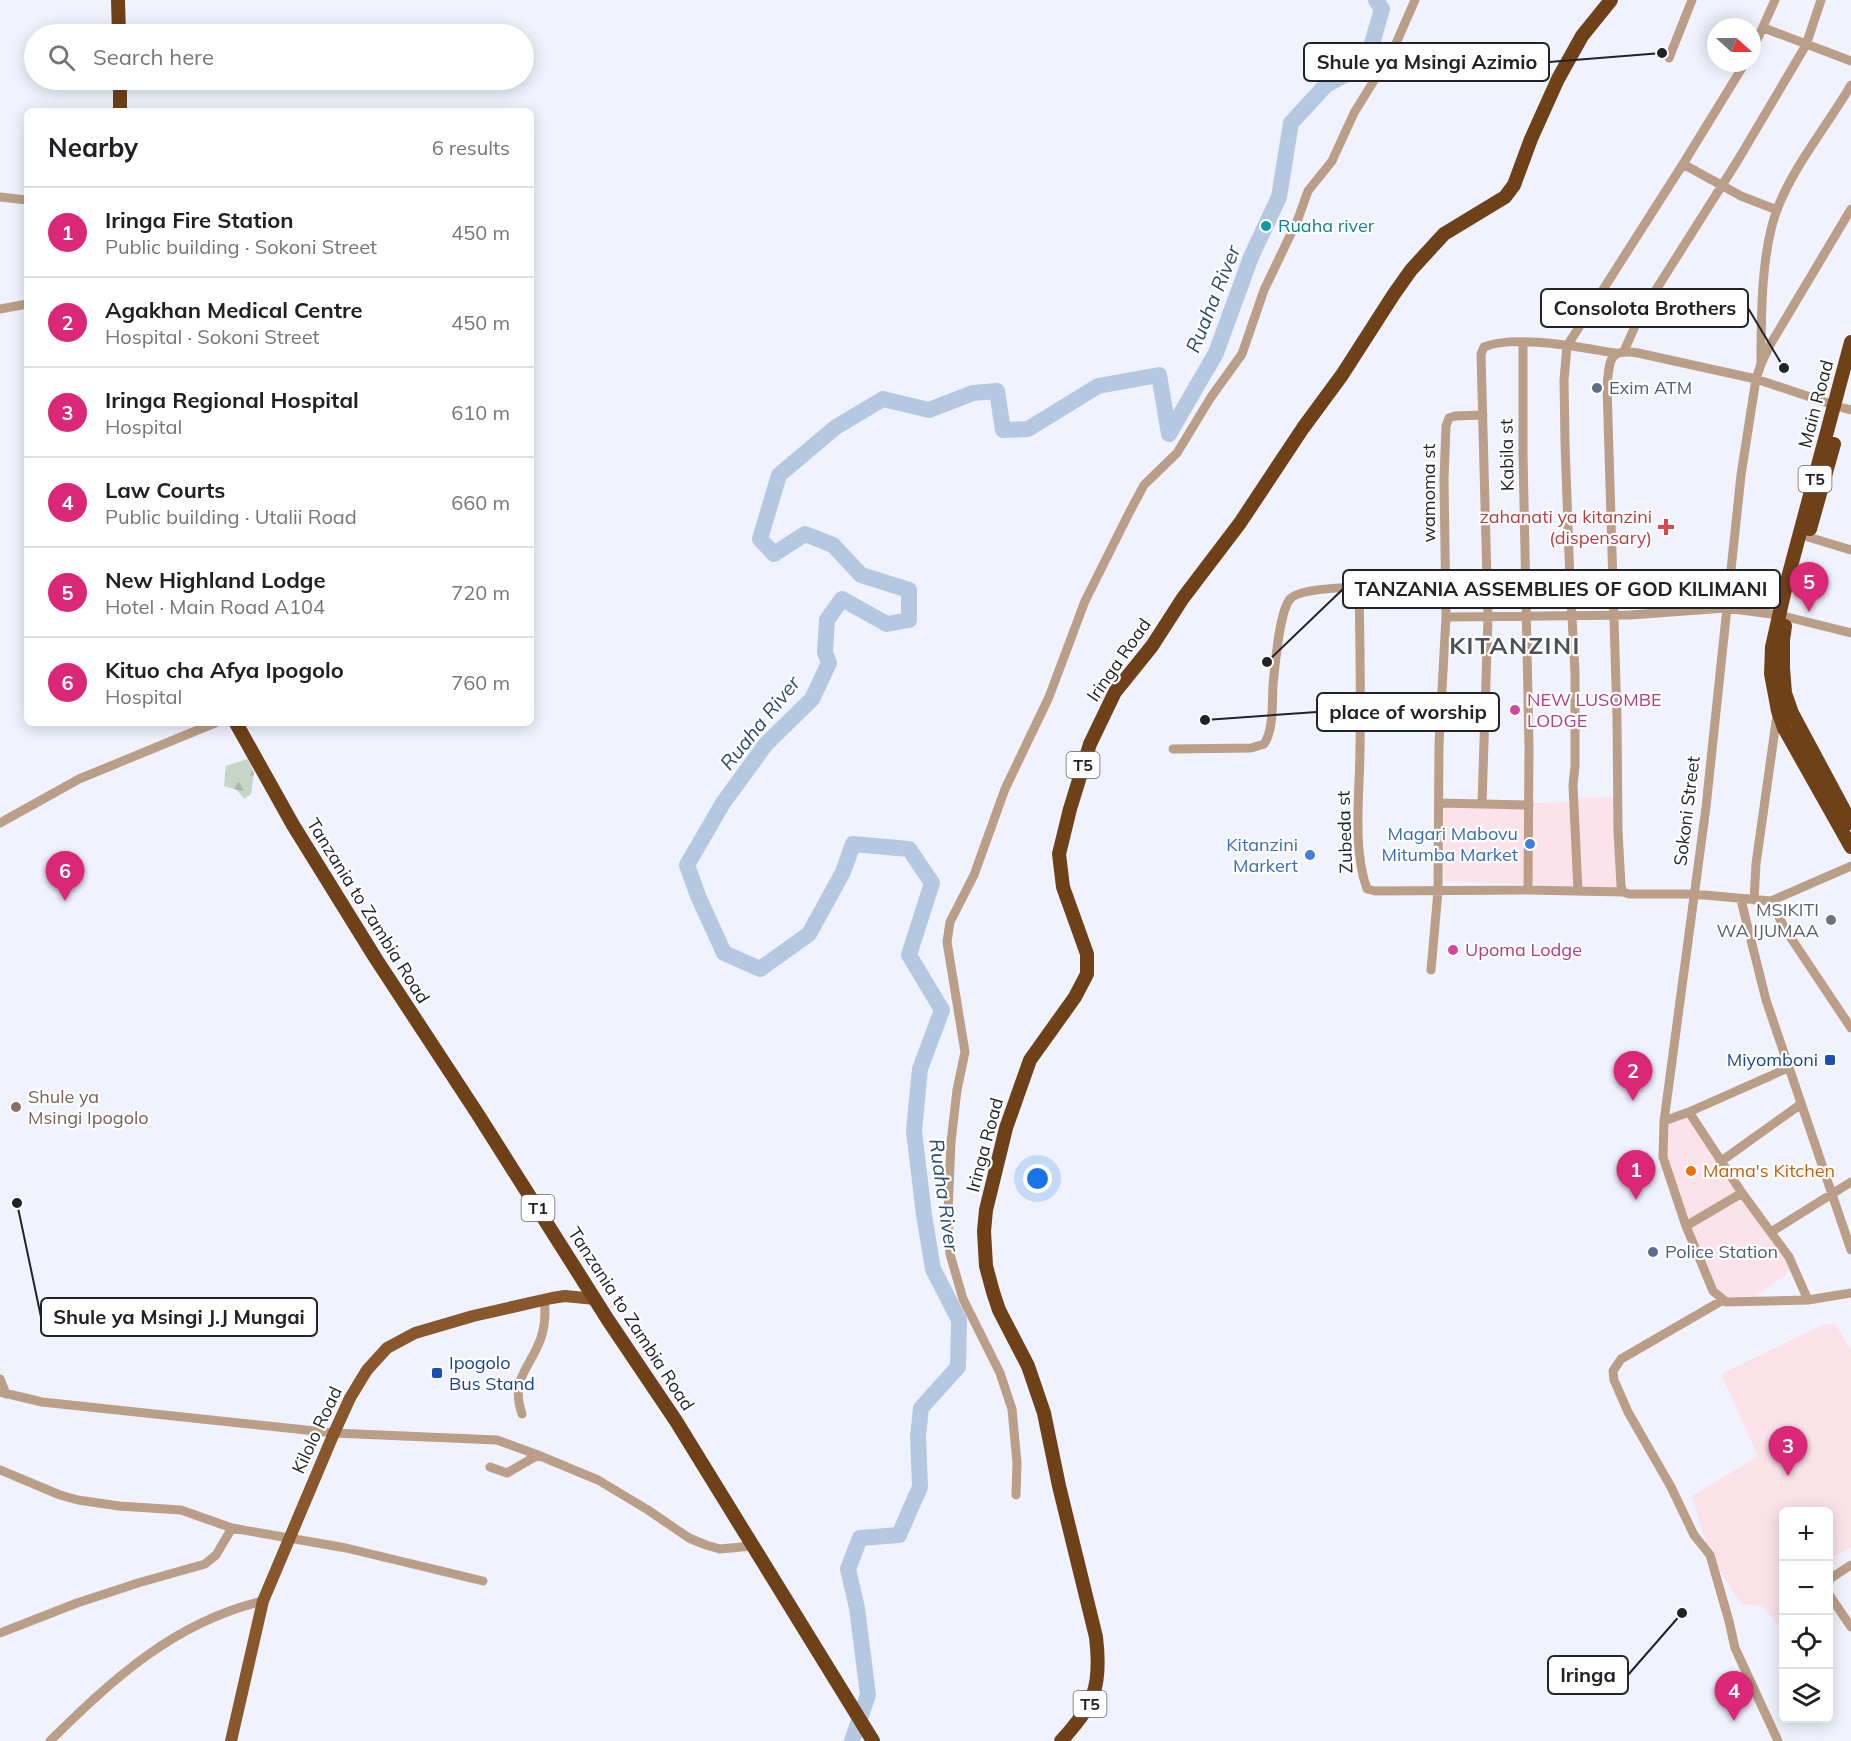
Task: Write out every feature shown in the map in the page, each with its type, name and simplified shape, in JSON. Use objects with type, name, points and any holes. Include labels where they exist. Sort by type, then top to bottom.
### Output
[{"type":"highway","points":[[118,0],[119,24]]},
{"type":"highway","name":"Iringa Road","points":[[1061,1741],[1081,1719],[1093,1699],[1097,1678],[1096,1637],[1059,1486],[1044,1413],[1028,1366],[999,1310],[993,1292],[986,1266],[984,1231],[986,1210],[1006,1128],[1030,1060],[1075,997],[1087,974],[1087,954],[1064,887],[1059,854],[1090,744],[1115,692],[1152,646],[1183,598],[1240,523],[1411,270],[1444,234],[1505,197],[1522,168],[1531,139],[1558,79],[1582,36],[1611,0]]},
{"type":"highway","points":[[120,90],[120,108]]},
{"type":"highway","name":"Main Road","points":[[1783,616],[1843,408],[1851,342]]},
{"type":"highway","name":"T5","points":[[1851,378],[1827,472],[1783,616],[1782,668],[1785,693],[1784,728],[1851,847]]},
{"type":"highway","name":"T5","points":[[1784,709],[1851,823]]},
{"type":"highway","name":"Tanzania to Zambia Road","points":[[238,726],[293,825],[348,914],[676,1421],[873,1741]]},
{"type":"main road","name":"Kilolo Road","points":[[231,1741],[263,1600],[334,1433],[350,1398],[367,1370],[387,1348],[436,1325],[565,1296],[595,1299]]},
{"type":"street","points":[[1016,1495],[1017,1463],[1012,1409],[1000,1373],[963,1299],[950,1254],[948,1212],[951,1142],[957,1090],[965,1052],[947,942],[950,922],[974,875],[1008,781],[1049,697],[1085,601],[1129,513],[1144,485],[1177,453],[1211,397],[1242,354],[1264,290],[1298,219],[1308,191],[1332,160],[1354,113],[1394,48],[1415,0]]},
{"type":"street","points":[[1669,58],[1692,0]]},
{"type":"street","points":[[1761,34],[1775,0]]},
{"type":"street","points":[[1623,892],[1620,878],[1618,831],[1607,385],[1610,359],[1620,352],[1640,315],[1738,160],[1806,45],[1821,0]]},
{"type":"street","points":[[1764,28],[1851,61]]},
{"type":"street","points":[[1578,891],[1573,785],[1575,672],[1564,391],[1567,346],[1739,72]]},
{"type":"street","points":[[1761,364],[1761,311],[1770,234],[1777,210],[1789,184],[1851,86]]},
{"type":"street","points":[[1683,164],[1748,200],[1777,210]]},
{"type":"street","points":[[0,197],[24,200]]},
{"type":"street","name":"Sokoni Street","points":[[1723,1300],[1713,1291],[1686,1226],[1663,1157],[1664,1121],[1706,807],[1741,475],[1756,379],[1761,364],[1851,209]]},
{"type":"street","points":[[0,309],[24,305]]},
{"type":"street","points":[[1482,804],[1488,618],[1481,354],[1484,347],[1499,343],[1523,343],[1620,352],[1756,379],[1843,408]]},
{"type":"street","name":"Kabila st","points":[[1523,343],[1528,890]]},
{"type":"street","name":"wamoma st","points":[[1431,970],[1438,891],[1439,744],[1446,618],[1446,426],[1449,418],[1455,416],[1483,415]]},
{"type":"street","points":[[1808,537],[1851,550]]},
{"type":"street","points":[[1173,748],[1251,748],[1264,744],[1270,721],[1277,654],[1286,604],[1295,595],[1305,592],[1359,588],[1445,588]]},
{"type":"street","name":"Zubeda st","points":[[1359,588],[1359,830],[1366,889],[1375,891],[1528,890],[1693,894],[1772,901]]},
{"type":"street","points":[[1446,618],[1613,615],[1726,608],[1783,616],[1851,633]]},
{"type":"street","points":[[1754,900],[1756,864],[1784,709]]},
{"type":"street","points":[[0,823],[79,779],[208,726]]},
{"type":"street","points":[[1440,803],[1528,805]]},
{"type":"street","points":[[1851,867],[1772,901],[1785,929],[1851,1028]]},
{"type":"street","points":[[1741,900],[1766,1000],[1851,1250]]},
{"type":"street","points":[[1664,1121],[1788,1068]]},
{"type":"street","points":[[1720,1162],[1801,1104]]},
{"type":"street","points":[[1689,1112],[1720,1162],[1789,1257],[1808,1300]]},
{"type":"street","points":[[1771,1232],[1851,1182]]},
{"type":"street","points":[[1686,1226],[1742,1193]]},
{"type":"street","points":[[1778,1741],[1735,1648],[1710,1555],[1694,1535],[1671,1487],[1628,1412],[1614,1380],[1613,1371],[1621,1359],[1723,1300],[1726,1302],[1808,1300],[1851,1293]]},
{"type":"street","points":[[522,1414],[518,1403],[519,1380],[541,1338],[545,1319],[544,1300]]},
{"type":"street","points":[[0,1378],[3,1393],[42,1402],[90,1408],[334,1433],[497,1440],[598,1480],[619,1491],[689,1538],[720,1549],[752,1546]]},
{"type":"street","points":[[490,1467],[507,1473],[538,1455]]},
{"type":"street","points":[[0,1470],[60,1495],[97,1503],[181,1510],[232,1528],[346,1548],[483,1581]]},
{"type":"street","points":[[0,1633],[77,1603],[206,1564],[216,1555],[232,1528]]},
{"type":"street","points":[[1833,1577],[1851,1565]]},
{"type":"street","points":[[50,1741],[126,1672],[158,1647],[200,1622],[263,1600]]},
{"type":"street","points":[[1833,1600],[1851,1627]]},
{"type":"shaded area","name":"Magari Mabovu Mitumba Market","points":[[1614,797],[1616,888],[1444,881],[1444,806],[1570,802],[1570,798]]},
{"type":"shaded area","points":[[1688,1114],[1797,1266],[1754,1298],[1724,1297],[1710,1276],[1690,1230],[1665,1155],[1668,1123]]},
{"type":"shaded area","points":[[1835,1323],[1851,1350],[1851,1548],[1833,1557],[1833,1507],[1779,1507],[1779,1625],[1761,1606],[1741,1604],[1709,1554],[1692,1496],[1758,1456],[1721,1374],[1820,1326]]},
{"type":"green space","points":[[248,759],[254,773],[251,794],[244,799],[237,790],[224,786],[226,766]]},
{"type":"waterway","name":"Ruaha River","points":[[852,1741],[868,1695],[857,1608],[848,1569],[860,1538],[899,1535],[920,1487],[918,1436],[921,1408],[958,1367],[959,1320],[933,1269],[914,1131],[920,1069],[942,1010],[909,955],[932,883],[909,849],[853,844],[843,872],[809,934],[760,969],[724,953],[698,896],[687,865],[723,803],[766,744],[812,699],[829,663],[825,652],[827,620],[842,599],[887,624],[909,620],[909,590],[861,575],[833,545],[805,534],[774,554],[760,539],[779,475],[836,427],[883,399],[929,410],[973,393],[997,391],[1003,430],[1028,429],[1098,386],[1159,375],[1169,434],[1216,353],[1251,257],[1279,197],[1291,123],[1326,85],[1366,64],[1382,9],[1376,0]]},
{"type":"place","name":"Shule ya Msingi Azimio","points":[[1662,53]]},
{"type":"place","name":"Ruaha river","points":[[1266,226]]},
{"type":"place","name":"Consolota Brothers","points":[[1784,368]]},
{"type":"place","name":"Exim ATM","points":[[1597,388]]},
{"type":"place","name":"zahanati ya kitanzini (dispensary)","points":[[1666,527]]},
{"type":"place","name":"New Highland Lodge","points":[[1809,612]]},
{"type":"place","name":"TANZANIA ASSEMBLIES OF GOD KILIMANI","points":[[1267,662]]},
{"type":"place","name":"NEW LUSOMBE LODGE","points":[[1515,710]]},
{"type":"place","name":"place of worship","points":[[1205,720]]},
{"type":"place","name":"Magari Mabovu Mitumba Market","points":[[1530,844]]},
{"type":"place","name":"Kitanzini Markert","points":[[1310,855]]},
{"type":"place","name":"Kituo cha Afya Ipogolo","points":[[65,901]]},
{"type":"place","name":"MSIKITI WA IJUMAA","points":[[1831,920]]},
{"type":"place","name":"Upoma Lodge","points":[[1453,950]]},
{"type":"place","name":"Miyomboni","points":[[1830,1060]]},
{"type":"place","name":"Agakhan Medical Centre","points":[[1633,1101]]},
{"type":"place","name":"Shule ya Msingi Ipogolo","points":[[16,1107]]},
{"type":"place","name":"Mama's Kitchen","points":[[1691,1171]]},
{"type":"place","name":"Iringa Fire Station","points":[[1636,1200]]},
{"type":"place","name":"Shule ya Msingi J.J Mungai","points":[[17,1203]]},
{"type":"place","name":"Police Station","points":[[1653,1252]]},
{"type":"place","name":"Ipogolo Bus Stand","points":[[437,1373]]},
{"type":"place","name":"Iringa Regional Hospital","points":[[1788,1476]]},
{"type":"place","name":"Iringa","points":[[1682,1613]]},
{"type":"place","name":"Law Courts","points":[[1734,1721]]},
{"type":"district","name":"KITANZINI","points":[[1515,646]]}]
